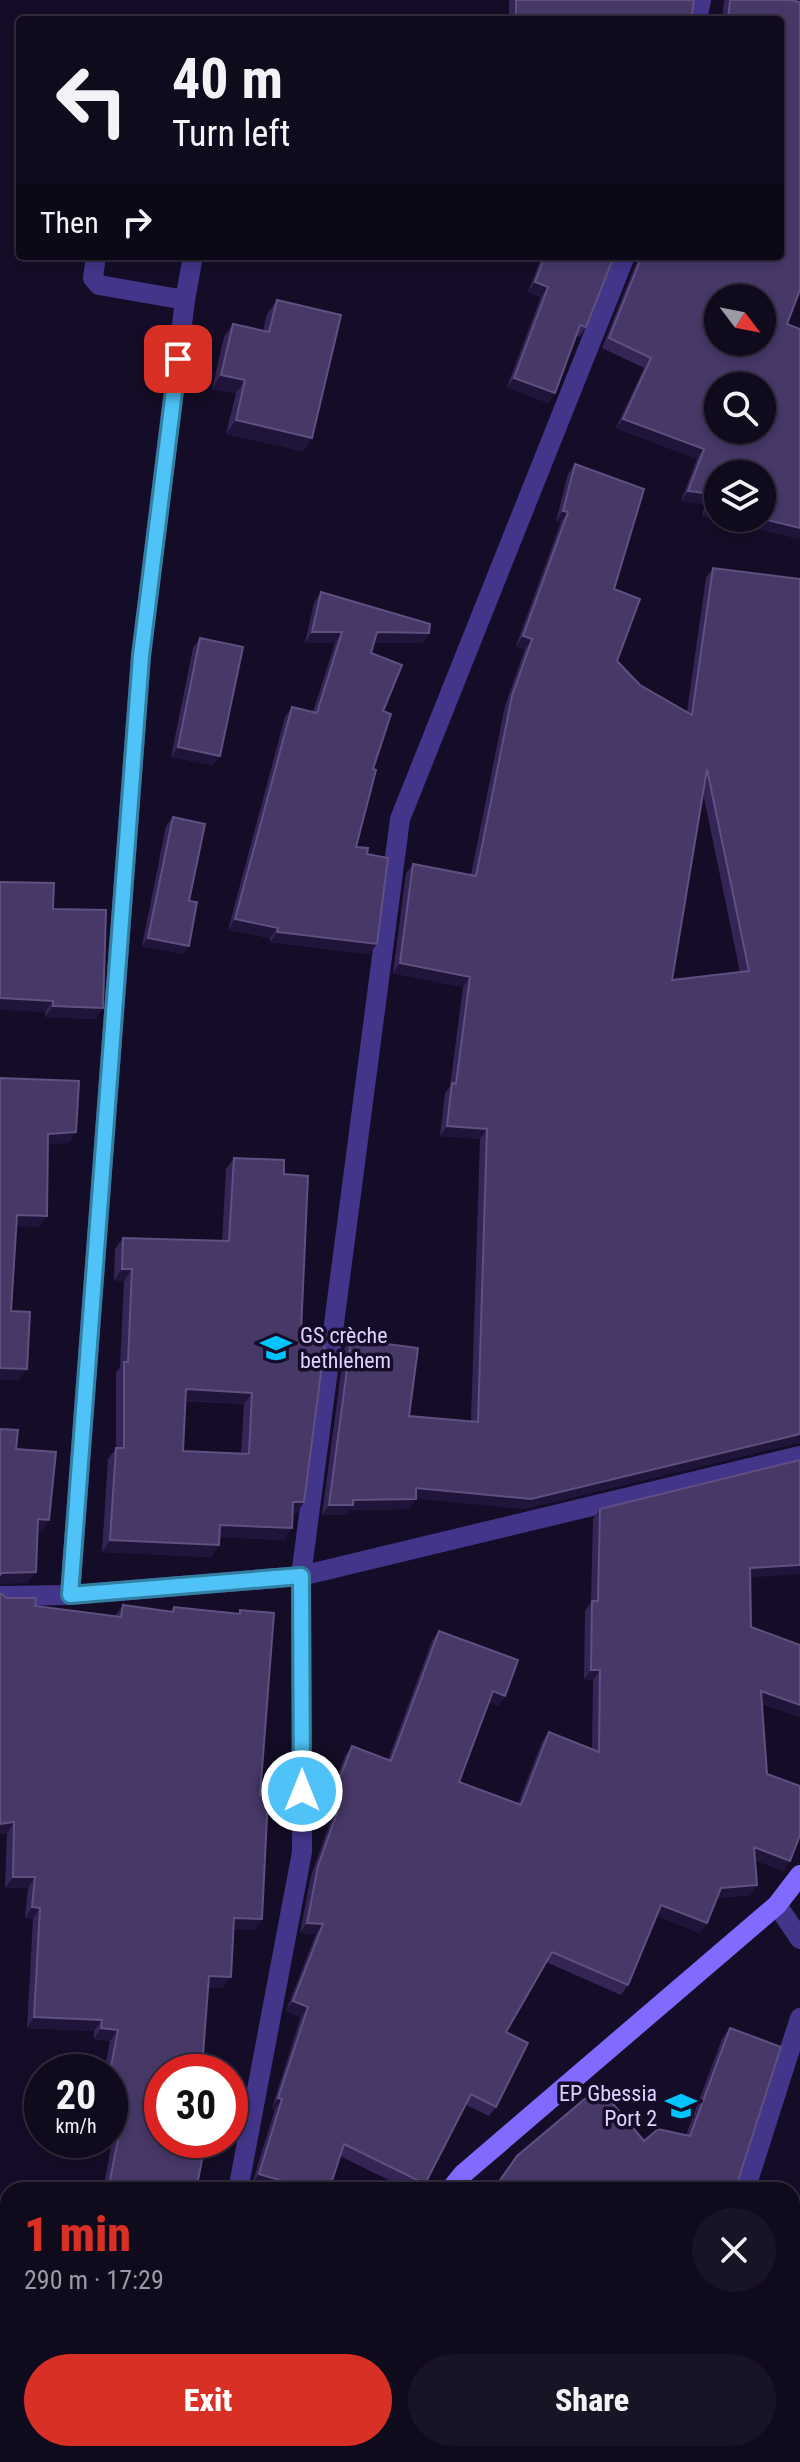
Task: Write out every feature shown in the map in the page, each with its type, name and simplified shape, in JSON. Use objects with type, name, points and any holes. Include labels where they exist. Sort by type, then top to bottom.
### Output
[{"type":"street","points":[[95,260],[93,278],[99,285],[185,300]]},
{"type":"street","points":[[70,1595],[141,656],[192,260]]},
{"type":"street","points":[[240,2182],[302,1852],[301,1576],[400,819],[623,260]]},
{"type":"street","points":[[0,1596],[70,1595],[301,1576],[800,1456]]},
{"type":"street","points":[[456,2182],[777,1905],[800,1875]]},
{"type":"street","points":[[777,1905],[800,1939]]},
{"type":"street","points":[[748,2182],[800,2018]]},
{"type":"building","points":[[516,0],[694,0],[694,16],[516,16]]},
{"type":"building","points":[[730,0],[800,2],[800,290],[787,324],[800,329],[800,528],[776,522],[776,460],[704,460],[704,493],[688,491],[704,449],[623,419],[651,358],[609,338],[640,260],[784,260],[784,16],[728,16]]},
{"type":"building","points":[[543,260],[612,260],[586,327],[580,325],[555,393],[514,378],[548,287],[535,282]]},
{"type":"building","points":[[277,300],[341,315],[312,438],[236,420],[245,380],[221,375],[233,324],[269,332]]},
{"type":"building","points":[[575,464],[644,489],[614,589],[640,599],[617,661],[640,685],[692,715],[713,568],[800,579],[800,1434],[531,1499],[416,1488],[416,1499],[353,1500],[353,1505],[329,1505],[351,1339],[418,1348],[409,1416],[478,1422],[487,1129],[447,1126],[452,1083],[456,1084],[470,977],[400,963],[413,864],[476,876],[512,696],[532,639],[523,636],[568,512],[563,511]],"holes":[[[707,769],[749,971],[672,980]]]},
{"type":"building","points":[[321,592],[430,624],[429,633],[377,632],[371,653],[402,665],[383,711],[391,714],[373,769],[376,770],[356,847],[368,848],[367,854],[388,858],[377,944],[277,932],[278,928],[235,919],[292,707],[317,713],[342,632],[312,632]]},
{"type":"building","points":[[200,638],[243,647],[220,756],[178,747]]},
{"type":"building","points":[[173,817],[205,824],[189,901],[197,902],[189,946],[148,938]]},
{"type":"building","points":[[0,882],[54,883],[53,909],[106,910],[103,1008],[53,1006],[53,1001],[0,998]]},
{"type":"building","points":[[0,1078],[79,1081],[76,1132],[48,1134],[47,1216],[17,1215],[11,1311],[30,1312],[27,1369],[0,1368]]},
{"type":"building","points":[[234,1158],[284,1160],[284,1174],[308,1176],[301,1331],[326,1334],[304,1502],[293,1502],[292,1528],[220,1525],[219,1545],[110,1540],[116,1448],[124,1448],[124,1362],[128,1362],[132,1269],[122,1269],[123,1238],[229,1241]],"holes":[[[186,1389],[252,1393],[249,1454],[183,1451]]]},
{"type":"building","points":[[0,1429],[18,1430],[16,1449],[56,1452],[49,1520],[38,1519],[36,1572],[0,1575]]},
{"type":"building","points":[[800,1460],[800,1565],[750,1568],[751,1627],[800,1645],[800,1705],[761,1691],[767,1774],[800,1786],[800,1835],[790,1861],[754,1847],[757,1885],[721,1888],[707,1923],[661,1905],[628,1985],[552,1952],[506,2032],[528,2043],[496,2107],[471,2094],[426,2182],[344,2144],[332,2182],[286,2182],[259,2174],[282,2099],[278,2098],[308,2007],[293,2001],[323,1924],[307,1923],[318,1866],[342,1799],[333,1796],[352,1746],[391,1761],[439,1631],[518,1660],[505,1696],[493,1691],[459,1782],[521,1805],[549,1732],[599,1752],[600,1670],[591,1670],[592,1601],[598,1601],[600,1509]]},
{"type":"building","points":[[0,1593],[7,1598],[36,1598],[35,1606],[121,1617],[123,1605],[173,1612],[174,1607],[240,1614],[240,1610],[274,1613],[260,1795],[268,1795],[262,1919],[234,1918],[231,1977],[209,1976],[203,2054],[144,2054],[144,2158],[202,2158],[198,2182],[110,2182],[114,2158],[128,2158],[128,2054],[113,2054],[118,2030],[101,2028],[102,2020],[34,2017],[40,1908],[32,1907],[35,1877],[13,1877],[14,1822],[0,1824]]},
{"type":"building","points":[[730,2028],[781,2047],[738,2182],[499,2182],[517,2156],[599,2087],[644,2141],[658,2129],[690,2136]]},
{"type":"place","name":"GS crèche bethlehem","points":[[276,1348]]},
{"type":"place","name":"EP Gbessia Port 2","points":[[681,2106]]},
{"type":"route","points":[[178,359],[141,656],[70,1595],[301,1576],[302,1791]]}]
